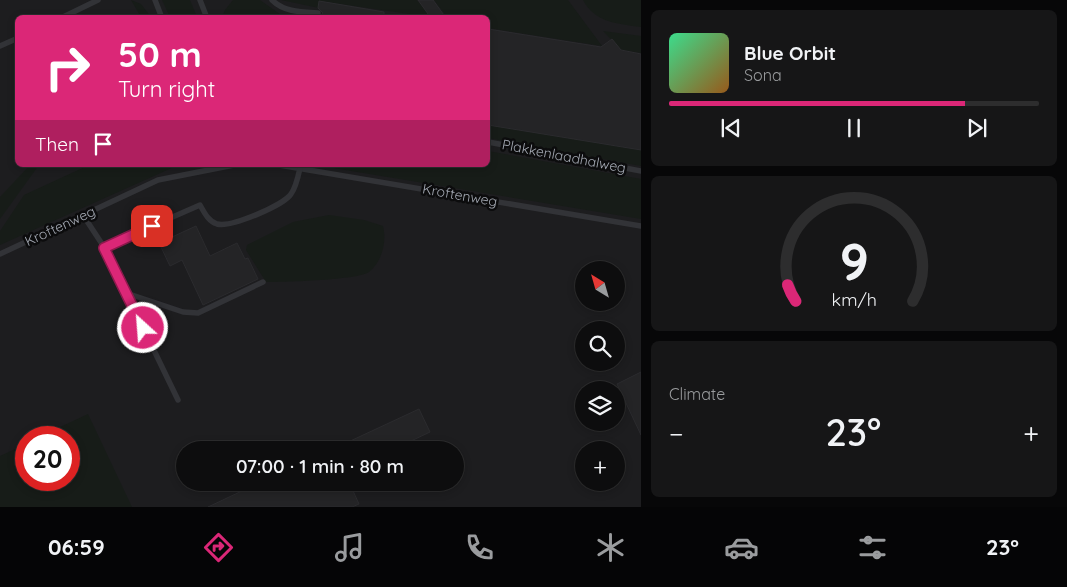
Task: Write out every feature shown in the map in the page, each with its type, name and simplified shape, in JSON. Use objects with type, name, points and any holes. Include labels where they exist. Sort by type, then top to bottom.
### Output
[{"type":"lane","points":[[67,15],[98,0]]},
{"type":"lane","points":[[155,0],[161,15]]},
{"type":"lane","points":[[200,0],[206,15]]},
{"type":"lane","points":[[272,0],[278,6],[299,12],[318,14]]},
{"type":"lane","points":[[0,46],[15,39]]},
{"type":"lane","name":"Plakkenlaadhalweg","points":[[490,142],[641,171]]},
{"type":"lane","name":"Kroftenweg","points":[[0,254],[158,180],[224,167]]},
{"type":"lane","name":"Kroftenweg","points":[[293,167],[641,226]]},
{"type":"lane","points":[[104,248],[200,204],[206,217],[218,224],[240,222],[285,200],[291,195],[300,168]]},
{"type":"lane","points":[[83,215],[104,248],[178,400]]},
{"type":"lane","points":[[126,292],[183,312],[198,313],[263,282]]},
{"type":"shaded area","points":[[0,0],[641,0],[641,507],[0,507]]},
{"type":"shaded area","points":[[131,0],[141,4],[149,15],[140,15]]},
{"type":"shaded area","points":[[162,0],[190,0],[196,15],[169,15]]},
{"type":"shaded area","points":[[233,0],[260,0],[281,15],[223,15]]},
{"type":"shaded area","points":[[281,0],[417,0],[428,15],[416,15],[320,1],[319,8]]},
{"type":"shaded area","points":[[434,0],[568,0],[602,46],[490,28],[490,15],[445,15]]},
{"type":"shaded area","points":[[583,0],[641,0],[641,27],[607,21],[593,13]]},
{"type":"shaded area","points":[[603,31],[641,36],[641,53],[621,50]]},
{"type":"shaded area","points":[[490,125],[641,150],[641,166],[490,138]]},
{"type":"shaded area","points":[[490,151],[641,179],[641,219],[327,167],[490,167]]},
{"type":"shaded area","points":[[28,167],[38,167],[0,219],[0,197]]},
{"type":"shaded area","points":[[85,167],[174,167],[0,245],[0,231],[24,195]]},
{"type":"shaded area","points":[[329,215],[364,220],[383,226],[384,245],[380,257],[373,268],[362,275],[351,277],[266,282],[246,250],[247,245],[293,222]]},
{"type":"shaded area","points":[[88,414],[132,507],[0,507],[0,456],[15,449],[15,491],[80,491],[80,426],[62,426]]},
{"type":"building","points":[[418,0],[433,0],[444,15],[429,15]]},
{"type":"building","points":[[319,1],[384,12],[384,15],[321,15],[323,13],[318,8]]},
{"type":"building","points":[[490,29],[601,47],[612,39],[621,50],[641,54],[641,150],[490,125]]},
{"type":"building","points":[[196,226],[210,256],[237,243],[245,259],[248,258],[258,279],[203,305],[182,260],[170,266],[159,243]]},
{"type":"building","points":[[641,372],[641,435],[625,401],[625,381],[623,381]]},
{"type":"building","points":[[419,409],[430,432],[411,441],[350,441]]},
{"type":"building","points":[[242,491],[353,491],[359,504],[352,507],[208,507]]},
{"type":"route","points":[[143,328],[104,248],[152,226]]}]
